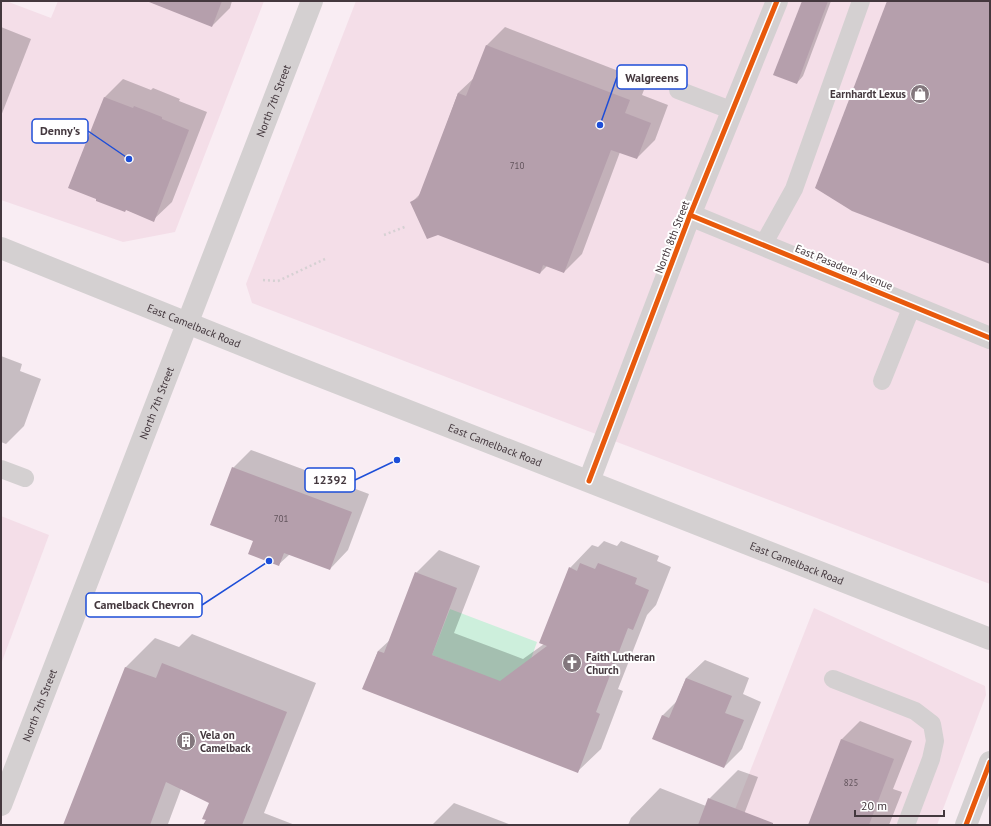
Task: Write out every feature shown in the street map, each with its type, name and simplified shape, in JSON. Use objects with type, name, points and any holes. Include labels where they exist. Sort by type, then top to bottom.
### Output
[{"type":"main road","name":"North 7th Street","points":[[1,805],[312,1]]},
{"type":"main road","name":"North 8th Street","points":[[589,481],[690,215],[777,1]]},
{"type":"main road","name":"East Pasadena Avenue","points":[[690,215],[990,338]]},
{"type":"main road","name":"East Camelback Road","points":[[1,248],[188,324],[990,639]]},
{"type":"main road","points":[[966,825],[990,762]]},
{"type":"lane","points":[[763,245],[794,189],[861,1]]},
{"type":"lane","points":[[678,90],[733,111]]},
{"type":"lane","points":[[882,381],[912,306]]},
{"type":"lane","points":[[1,469],[26,478]]},
{"type":"lane","points":[[833,679],[915,711],[932,724],[935,741],[931,759],[906,825]]},
{"type":"path","points":[[384,235],[408,226]]},
{"type":"path","points":[[263,280],[278,281],[325,259]]},
{"type":"shaded area","points":[[1,1],[6,1],[51,18],[58,1],[264,1],[175,232],[123,242],[1,200]]},
{"type":"shaded area","points":[[356,1],[990,1],[990,584],[252,303],[246,284]]},
{"type":"shaded area","points":[[1,516],[49,535],[1,664]]},
{"type":"shaded area","points":[[814,608],[985,686],[986,695],[937,825],[729,825]]},
{"type":"green space","points":[[450,609],[537,642],[527,670],[500,682],[432,655]]},
{"type":"building","points":[[222,1],[212,27],[149,2]]},
{"type":"building","points":[[802,1],[828,1],[797,84],[773,75]]},
{"type":"building","name":"Earnhardt Lexus","points":[[887,1],[990,1],[990,264],[852,211],[815,188]]},
{"type":"building","points":[[486,45],[630,100],[625,113],[651,123],[637,159],[611,150],[564,273],[543,265],[540,274],[438,235],[427,239],[410,202],[418,198],[458,93],[466,96]]},
{"type":"building","points":[[104,97],[133,108],[134,106],[189,130],[154,222],[126,210],[125,212],[96,201],[96,199],[68,188]]},
{"type":"building","points":[[232,467],[352,512],[330,570],[284,553],[279,566],[248,554],[253,541],[210,525]]},
{"type":"building","name":"Faith Lutheran Church","points":[[580,563],[595,569],[598,563],[637,578],[635,584],[649,590],[633,630],[628,628],[596,712],[600,714],[578,773],[362,689],[378,651],[384,653],[415,572],[457,588],[432,655],[500,681],[547,646],[539,643],[569,567],[577,571]]},
{"type":"building","name":"Vela on Camelback","points":[[162,663],[287,712],[242,825],[203,825],[206,820],[202,819],[209,803],[166,782],[150,825],[63,825],[125,667],[156,678]]},
{"type":"building","points":[[686,678],[732,696],[725,713],[744,720],[724,768],[652,739],[662,715],[669,718]]},
{"type":"building","points":[[841,739],[894,759],[869,825],[808,825]]},
{"type":"building","points":[[708,798],[773,823],[773,825],[698,825]]},
{"type":"cycle path","points":[[589,481],[690,215],[777,1]]},
{"type":"cycle path","points":[[690,215],[990,338]]},
{"type":"cycle path","points":[[966,825],[990,762]]},
{"type":"place","name":"Earnhardt Lexus","points":[[920,94]]},
{"type":"place","name":"Walgreens","points":[[600,125]]},
{"type":"place","name":"Denny's","points":[[129,159]]},
{"type":"place","name":"12392","points":[[397,460]]},
{"type":"place","name":"Camelback Chevron","points":[[269,561]]},
{"type":"place","name":"Faith Lutheran Church","points":[[572,663]]},
{"type":"place","name":"Vela on Camelback","points":[[186,741]]}]
